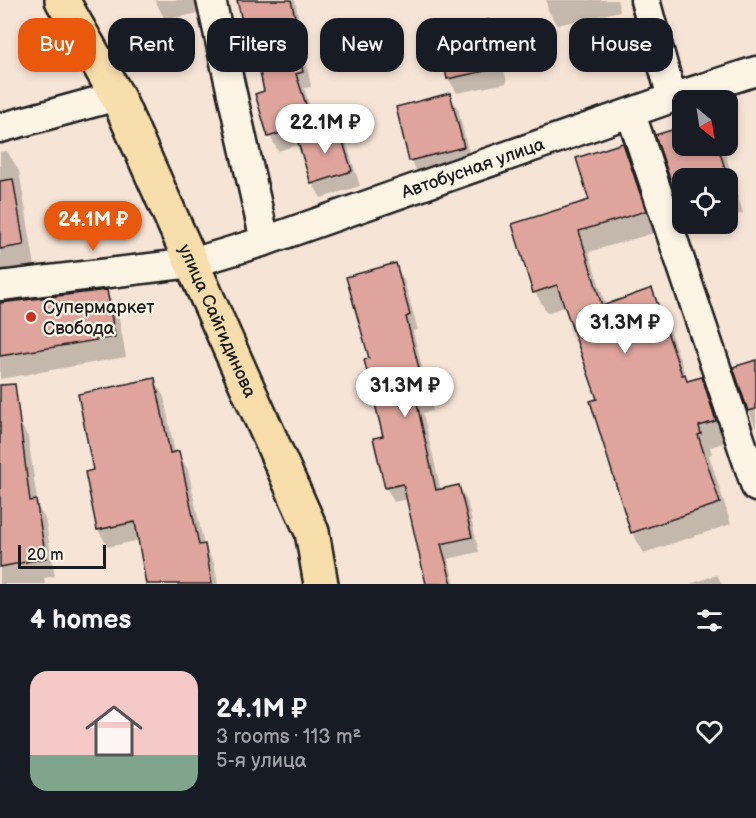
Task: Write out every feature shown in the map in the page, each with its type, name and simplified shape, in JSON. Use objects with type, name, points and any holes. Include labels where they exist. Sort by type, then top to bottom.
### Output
[{"type":"main road","name":"улица Сайгидинова","points":[[62,0],[117,96],[312,532],[321,584]]},
{"type":"street","points":[[211,0],[265,241]]},
{"type":"street","points":[[645,0],[672,98]]},
{"type":"street","name":"Автобусная улица","points":[[697,90],[756,71]]},
{"type":"street","points":[[0,128],[117,96]]},
{"type":"street","name":"Автобусная улица","points":[[0,286],[192,263],[265,241],[672,98]]},
{"type":"street","points":[[631,114],[756,487]]},
{"type":"building","points":[[237,0],[291,0],[295,18],[241,18]]},
{"type":"building","points":[[260,72],[303,72],[296,74],[312,123],[268,137],[255,94],[264,91]]},
{"type":"building","points":[[446,72],[480,72],[447,79]]},
{"type":"building","points":[[450,93],[464,147],[409,161],[396,107]]},
{"type":"building","points":[[338,126],[352,171],[311,184],[297,139]]},
{"type":"building","points":[[672,130],[672,156],[721,156],[725,168],[672,168],[672,185],[655,135]]},
{"type":"building","points":[[623,143],[646,211],[579,231],[602,306],[652,288],[682,375],[685,374],[687,381],[702,377],[716,421],[699,426],[701,434],[698,435],[720,503],[631,533],[590,401],[597,399],[557,285],[533,293],[512,224],[589,200],[576,158]]},
{"type":"building","points":[[13,179],[24,245],[0,249],[0,181]]},
{"type":"building","points":[[396,263],[410,315],[406,317],[426,396],[416,399],[436,490],[459,485],[472,537],[441,544],[452,584],[426,584],[403,484],[385,488],[373,438],[383,436],[364,360],[369,358],[346,277]]},
{"type":"building","points":[[107,290],[115,337],[0,356],[0,303]]},
{"type":"building","points":[[756,360],[756,409],[748,411],[733,367]]},
{"type":"building","points":[[155,378],[170,453],[179,451],[199,545],[205,544],[212,584],[146,584],[135,522],[97,530],[85,472],[93,470],[78,394]]},
{"type":"building","points":[[15,384],[30,501],[36,500],[46,558],[0,567],[0,385]]},
{"type":"place","name":"Супермаркет Свобода","points":[[31,317]]}]
